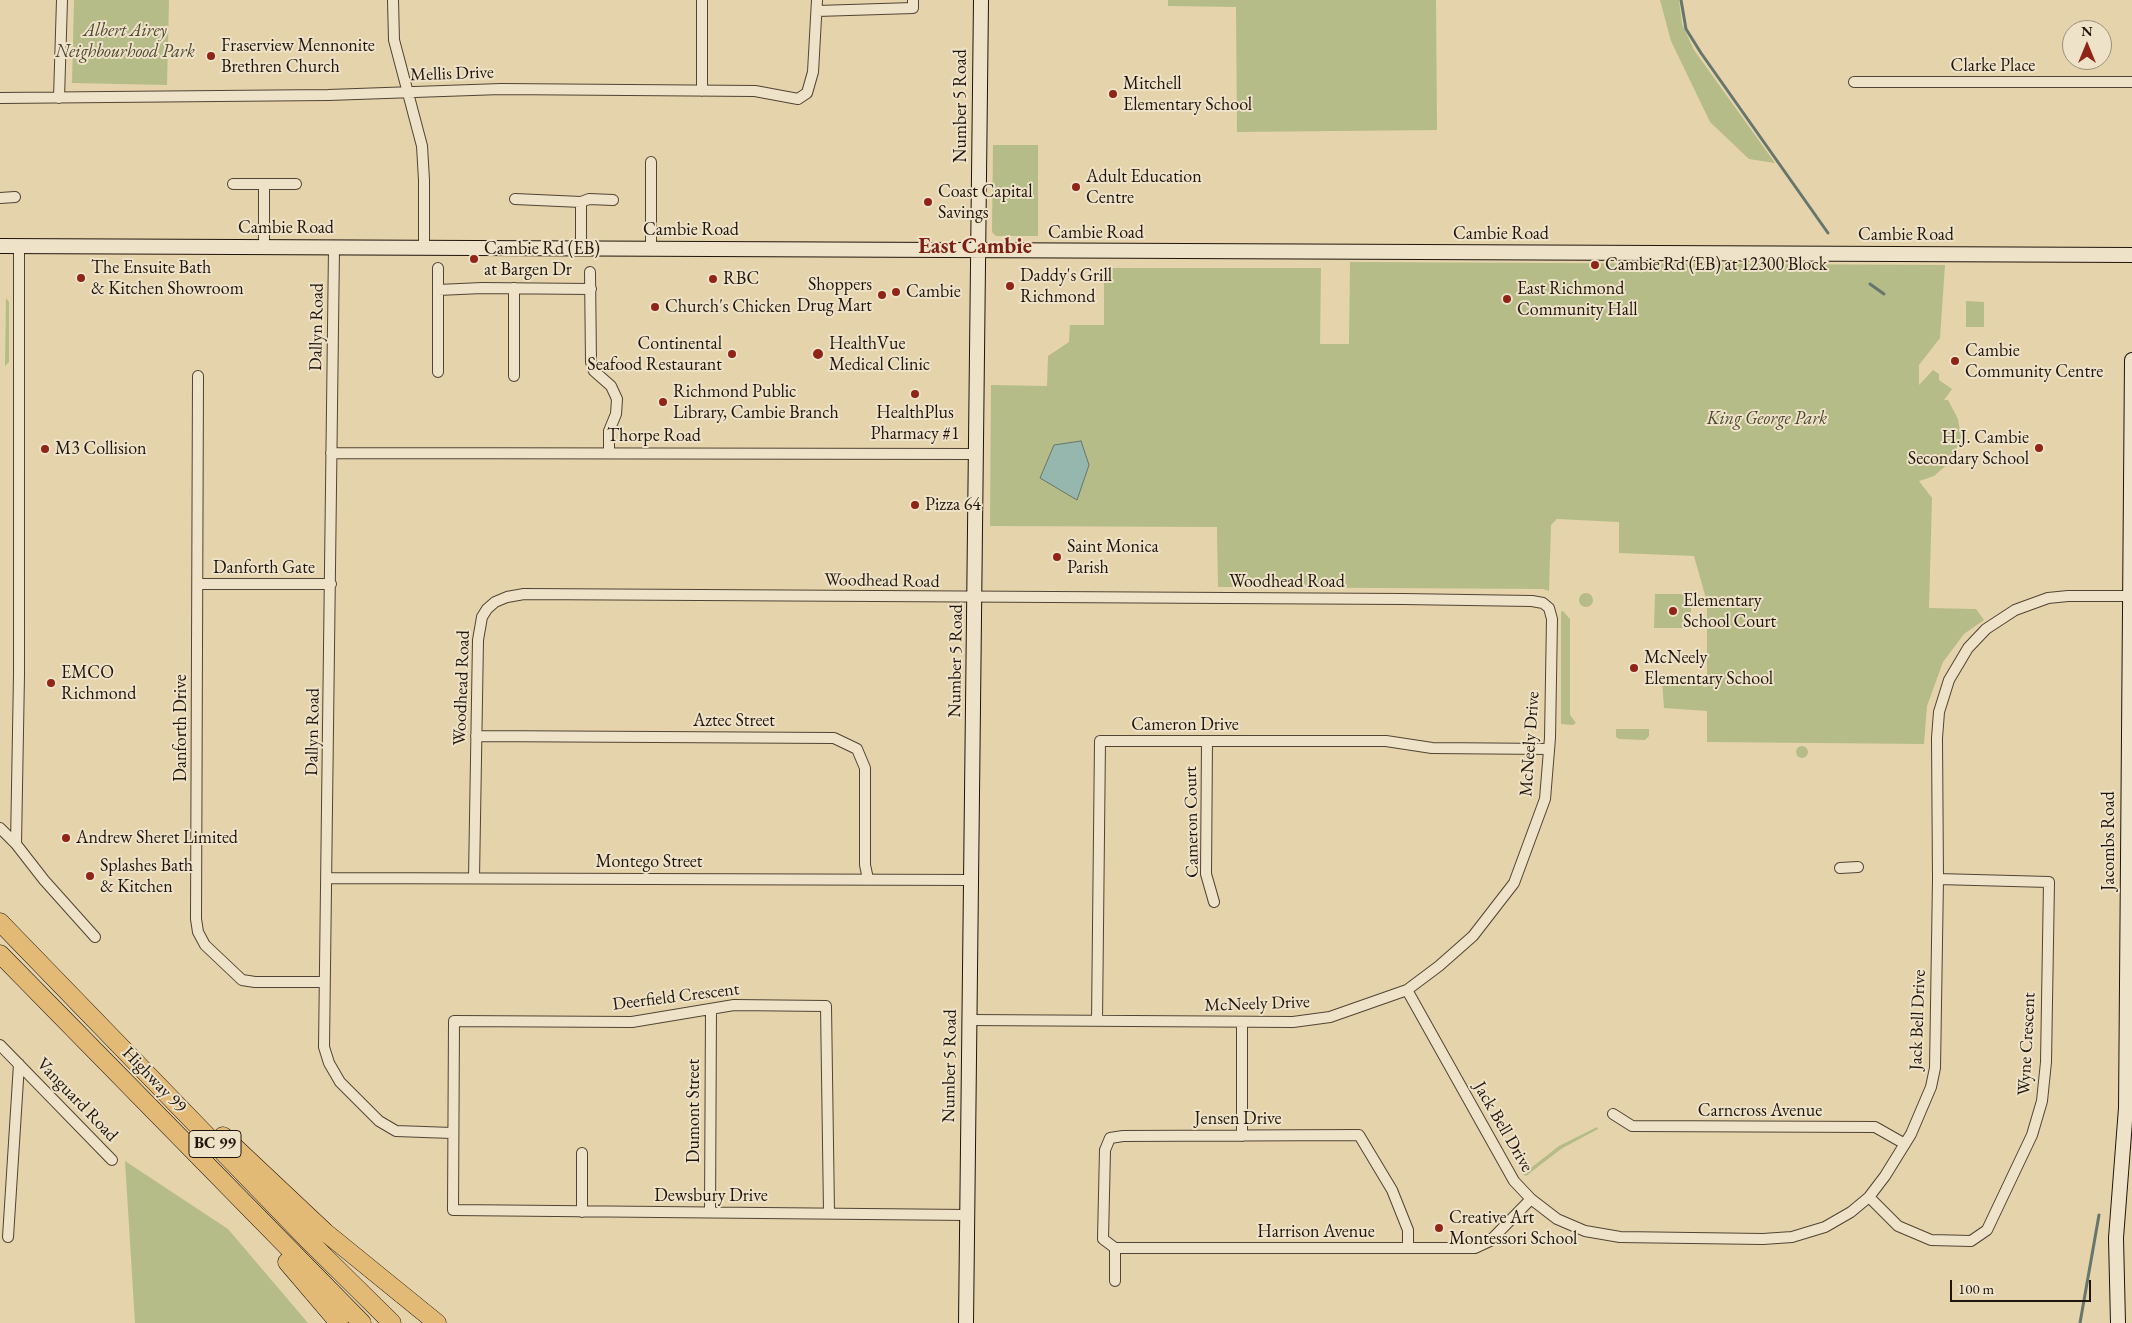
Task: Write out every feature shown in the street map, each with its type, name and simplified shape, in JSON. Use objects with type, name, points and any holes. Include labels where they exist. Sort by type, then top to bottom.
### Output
[{"type":"highway","name":"Highway 99","points":[[0,922],[308,1240],[392,1323]]},
{"type":"highway","name":"Highway 99","points":[[0,954],[362,1323]]},
{"type":"highway","points":[[40,964],[325,1232],[437,1323]]},
{"type":"highway","points":[[136,1091],[339,1323]]},
{"type":"main road","name":"Number 5 Road","points":[[966,1323],[981,0]]},
{"type":"main road","name":"Cambie Road","points":[[0,246],[581,248],[979,252],[2132,255]]},
{"type":"main road","name":"Jacombs Road","points":[[2118,1322],[2116,1238],[2129,1121],[2129,596],[2132,360]]},
{"type":"street","points":[[59,98],[62,0]]},
{"type":"street","points":[[393,0],[394,40],[422,146],[424,164],[424,248]]},
{"type":"street","points":[[702,0],[702,91]]},
{"type":"street","name":"Mellis Drive","points":[[0,98],[367,94],[407,91],[501,89],[755,91],[798,99],[803,97],[810,88],[814,66],[817,0]]},
{"type":"street","points":[[817,11],[913,8],[913,0]]},
{"type":"street","name":"Clarke Place","points":[[1854,82],[2132,82]]},
{"type":"street","points":[[651,162],[651,249]]},
{"type":"street","points":[[233,184],[296,184]]},
{"type":"street","points":[[264,184],[264,247]]},
{"type":"street","points":[[0,198],[16,198]]},
{"type":"street","points":[[515,198],[582,202],[589,199],[613,200]]},
{"type":"street","points":[[581,248],[582,202]]},
{"type":"street","points":[[16,844],[19,675],[19,246]]},
{"type":"street","name":"Dallyn Road","points":[[334,248],[324,1047],[329,1063],[340,1082],[379,1121],[396,1131],[452,1133]]},
{"type":"street","points":[[438,268],[438,372]]},
{"type":"street","points":[[590,272],[591,362],[594,371],[610,386],[617,399],[616,414],[609,431],[609,452]]},
{"type":"street","points":[[514,288],[514,376]]},
{"type":"street","points":[[438,290],[590,289]]},
{"type":"street","name":"Danforth Drive","points":[[198,376],[196,919],[198,932],[205,945],[242,980],[255,982],[324,982]]},
{"type":"street","name":"Thorpe Road","points":[[331,453],[550,455],[609,452],[976,454]]},
{"type":"street","name":"Danforth Gate","points":[[198,584],[330,584]]},
{"type":"street","name":"Woodhead Road","points":[[474,878],[478,640],[482,617],[496,602],[507,597],[534,594],[1488,600],[1532,601],[1542,603],[1548,608]]},
{"type":"street","name":"Jack Bell Drive","points":[[1407,990],[1514,1182],[1531,1199],[1557,1219],[1585,1231],[1620,1237],[1762,1239],[1792,1237],[1825,1227],[1851,1212],[1868,1197],[1885,1176],[1905,1144],[1922,1110],[1935,1068],[1938,720],[1949,680],[1968,648],[1986,629],[2002,618],[2034,603],[2068,596],[2129,596]]},
{"type":"street","name":"McNeely Drive","points":[[970,1020],[1293,1022],[1330,1017],[1407,990],[1439,966],[1473,936],[1514,883],[1545,799],[1549,749],[1552,619],[1548,608]]},
{"type":"street","name":"Aztec Street","points":[[476,736],[834,738],[857,749],[865,768],[865,865],[868,879]]},
{"type":"street","name":"Cameron Drive","points":[[1097,1021],[1100,741],[1386,741],[1432,748],[1549,749]]},
{"type":"street","name":"Cameron Court","points":[[1207,741],[1206,874],[1214,902]]},
{"type":"street","points":[[0,828],[16,844],[44,880],[95,937]]},
{"type":"street","points":[[1840,868],[1858,867]]},
{"type":"street","name":"Montego Street","points":[[327,878],[971,880]]},
{"type":"street","name":"Wyne Crescent","points":[[1868,1197],[1898,1226],[1930,1240],[1971,1241],[1987,1230],[2032,1135],[2042,1101],[2046,1062],[2049,882],[1938,879]]},
{"type":"street","name":"Deerfield Crescent","points":[[453,1210],[454,1020],[632,1022],[734,1005],[826,1006],[829,1212]]},
{"type":"street","name":"Dumont Street","points":[[710,1212],[711,1010]]},
{"type":"street","points":[[1242,1023],[1242,1136]]},
{"type":"street","name":"Vanguard Road","points":[[0,1045],[112,1160]]},
{"type":"street","name":"Vanguard Road","points":[[8,1237],[19,1064]]},
{"type":"street","name":"Carncross Avenue","points":[[1613,1114],[1632,1126],[1875,1127],[1905,1144]]},
{"type":"street","name":"Jensen Drive","points":[[1115,1248],[1103,1239],[1104,1150],[1110,1138],[1123,1136],[1358,1135],[1392,1190],[1408,1230],[1408,1248]]},
{"type":"street","points":[[582,1153],[582,1212]]},
{"type":"street","name":"Harrison Avenue","points":[[1115,1248],[1475,1248],[1490,1241],[1531,1199]]},
{"type":"street","name":"Dewsbury Drive","points":[[453,1210],[829,1212],[968,1215]]},
{"type":"street","points":[[1115,1248],[1115,1281]]},
{"type":"green space","name":"Albert Airey Neighbourhood Park","points":[[74,0],[169,0],[167,85],[72,83]]},
{"type":"green space","points":[[1168,0],[1436,0],[1437,130],[1237,132],[1236,7],[1168,6]]},
{"type":"green space","points":[[1660,0],[1679,0],[1682,24],[1694,50],[1775,163],[1749,159],[1710,122],[1671,41]]},
{"type":"green space","points":[[993,145],[1038,145],[1038,236],[996,236],[992,232]]},
{"type":"green space","name":"King George Park","points":[[1350,262],[1945,265],[1940,338],[1919,365],[1919,385],[1933,370],[1939,374],[1939,380],[1952,389],[1944,400],[1948,400],[1958,419],[1961,437],[1952,460],[1934,476],[1919,481],[1932,498],[1929,608],[1976,609],[1984,620],[1964,634],[1943,662],[1927,706],[1924,744],[1707,742],[1707,711],[1664,708],[1662,681],[1665,679],[1703,679],[1703,687],[1707,687],[1707,602],[1694,556],[1619,553],[1619,522],[1557,519],[1551,525],[1549,591],[1543,589],[1218,587],[1217,527],[990,526],[991,385],[1047,386],[1048,356],[1069,342],[1070,325],[1104,325],[1104,268],[1321,268],[1320,344],[1349,344]]},
{"type":"green space","points":[[6,298],[9,302],[9,362],[5,366]]},
{"type":"green space","points":[[1966,301],[1984,302],[1984,327],[1966,327]]},
{"type":"green space","points":[[1586,593],[1591,595],[1593,600],[1591,605],[1586,607],[1581,605],[1579,600],[1581,595]]},
{"type":"green space","name":"Elementary School Court","points":[[1655,594],[1691,594],[1691,628],[1654,628]]},
{"type":"green space","points":[[1563,611],[1570,619],[1570,715],[1576,723],[1573,725],[1561,724],[1561,612]]},
{"type":"green space","points":[[1616,729],[1649,729],[1649,736],[1645,740],[1619,739],[1616,737]]},
{"type":"green space","points":[[1802,746],[1808,752],[1802,758],[1796,752]]},
{"type":"green space","points":[[1597,1127],[1598,1129],[1561,1149],[1526,1176],[1523,1174],[1559,1146]]},
{"type":"green space","points":[[125,1161],[228,1229],[308,1323],[135,1323]]},
{"type":"water","points":[[1081,441],[1089,465],[1077,500],[1040,478],[1054,445]]},
{"type":"waterway","points":[[1681,0],[1686,29],[1701,53],[1828,233]]},
{"type":"waterway","points":[[1870,284],[1884,294]]},
{"type":"waterway","points":[[2080,1323],[2099,1215]]},
{"type":"place","name":"Fraserview Mennonite Brethren Church","points":[[211,56]]},
{"type":"place","name":"Mitchell Elementary School","points":[[1113,94]]},
{"type":"place","name":"Adult Education Centre","points":[[1076,187]]},
{"type":"place","name":"Coast Capital Savings","points":[[928,202]]},
{"type":"place","name":"Cambie Rd (EB) at Bargen Dr","points":[[474,259]]},
{"type":"place","name":"Cambie Rd (EB) at 12300 Block","points":[[1595,265]]},
{"type":"place","name":"The Ensuite Bath & Kitchen Showroom","points":[[81,278]]},
{"type":"place","name":"RBC","points":[[713,279]]},
{"type":"place","name":"Daddy's Grill Richmond","points":[[1010,286]]},
{"type":"place","name":"Cambie","points":[[896,292]]},
{"type":"place","name":"Shoppers Drug Mart","points":[[882,295]]},
{"type":"place","name":"East Richmond Community Hall","points":[[1507,299]]},
{"type":"place","name":"Church's Chicken","points":[[655,307]]},
{"type":"place","name":"Continental Seafood Restaurant","points":[[732,354]]},
{"type":"place","name":"HealthVue Medical Clinic","points":[[818,354]]},
{"type":"place","name":"Cambie Community Centre","points":[[1955,361]]},
{"type":"place","name":"HealthPlus Pharmacy #1","points":[[915,394]]},
{"type":"place","name":"Richmond Public Library, Cambie Branch","points":[[663,402]]},
{"type":"place","name":"H.J. Cambie Secondary School","points":[[2039,448]]},
{"type":"place","name":"M3 Collision","points":[[45,449]]},
{"type":"place","name":"Pizza 64","points":[[915,505]]},
{"type":"place","name":"Saint Monica Parish","points":[[1057,557]]},
{"type":"place","name":"Elementary School Court","points":[[1673,611]]},
{"type":"place","name":"McNeely Elementary School","points":[[1634,668]]},
{"type":"place","name":"EMCO Richmond","points":[[51,683]]},
{"type":"place","name":"Andrew Sheret Limited","points":[[66,838]]},
{"type":"place","name":"Splashes Bath & Kitchen","points":[[90,876]]},
{"type":"place","name":"Creative Art Montessori School","points":[[1439,1228]]},
{"type":"district","name":"East Cambie","points":[[975,247]]}]
